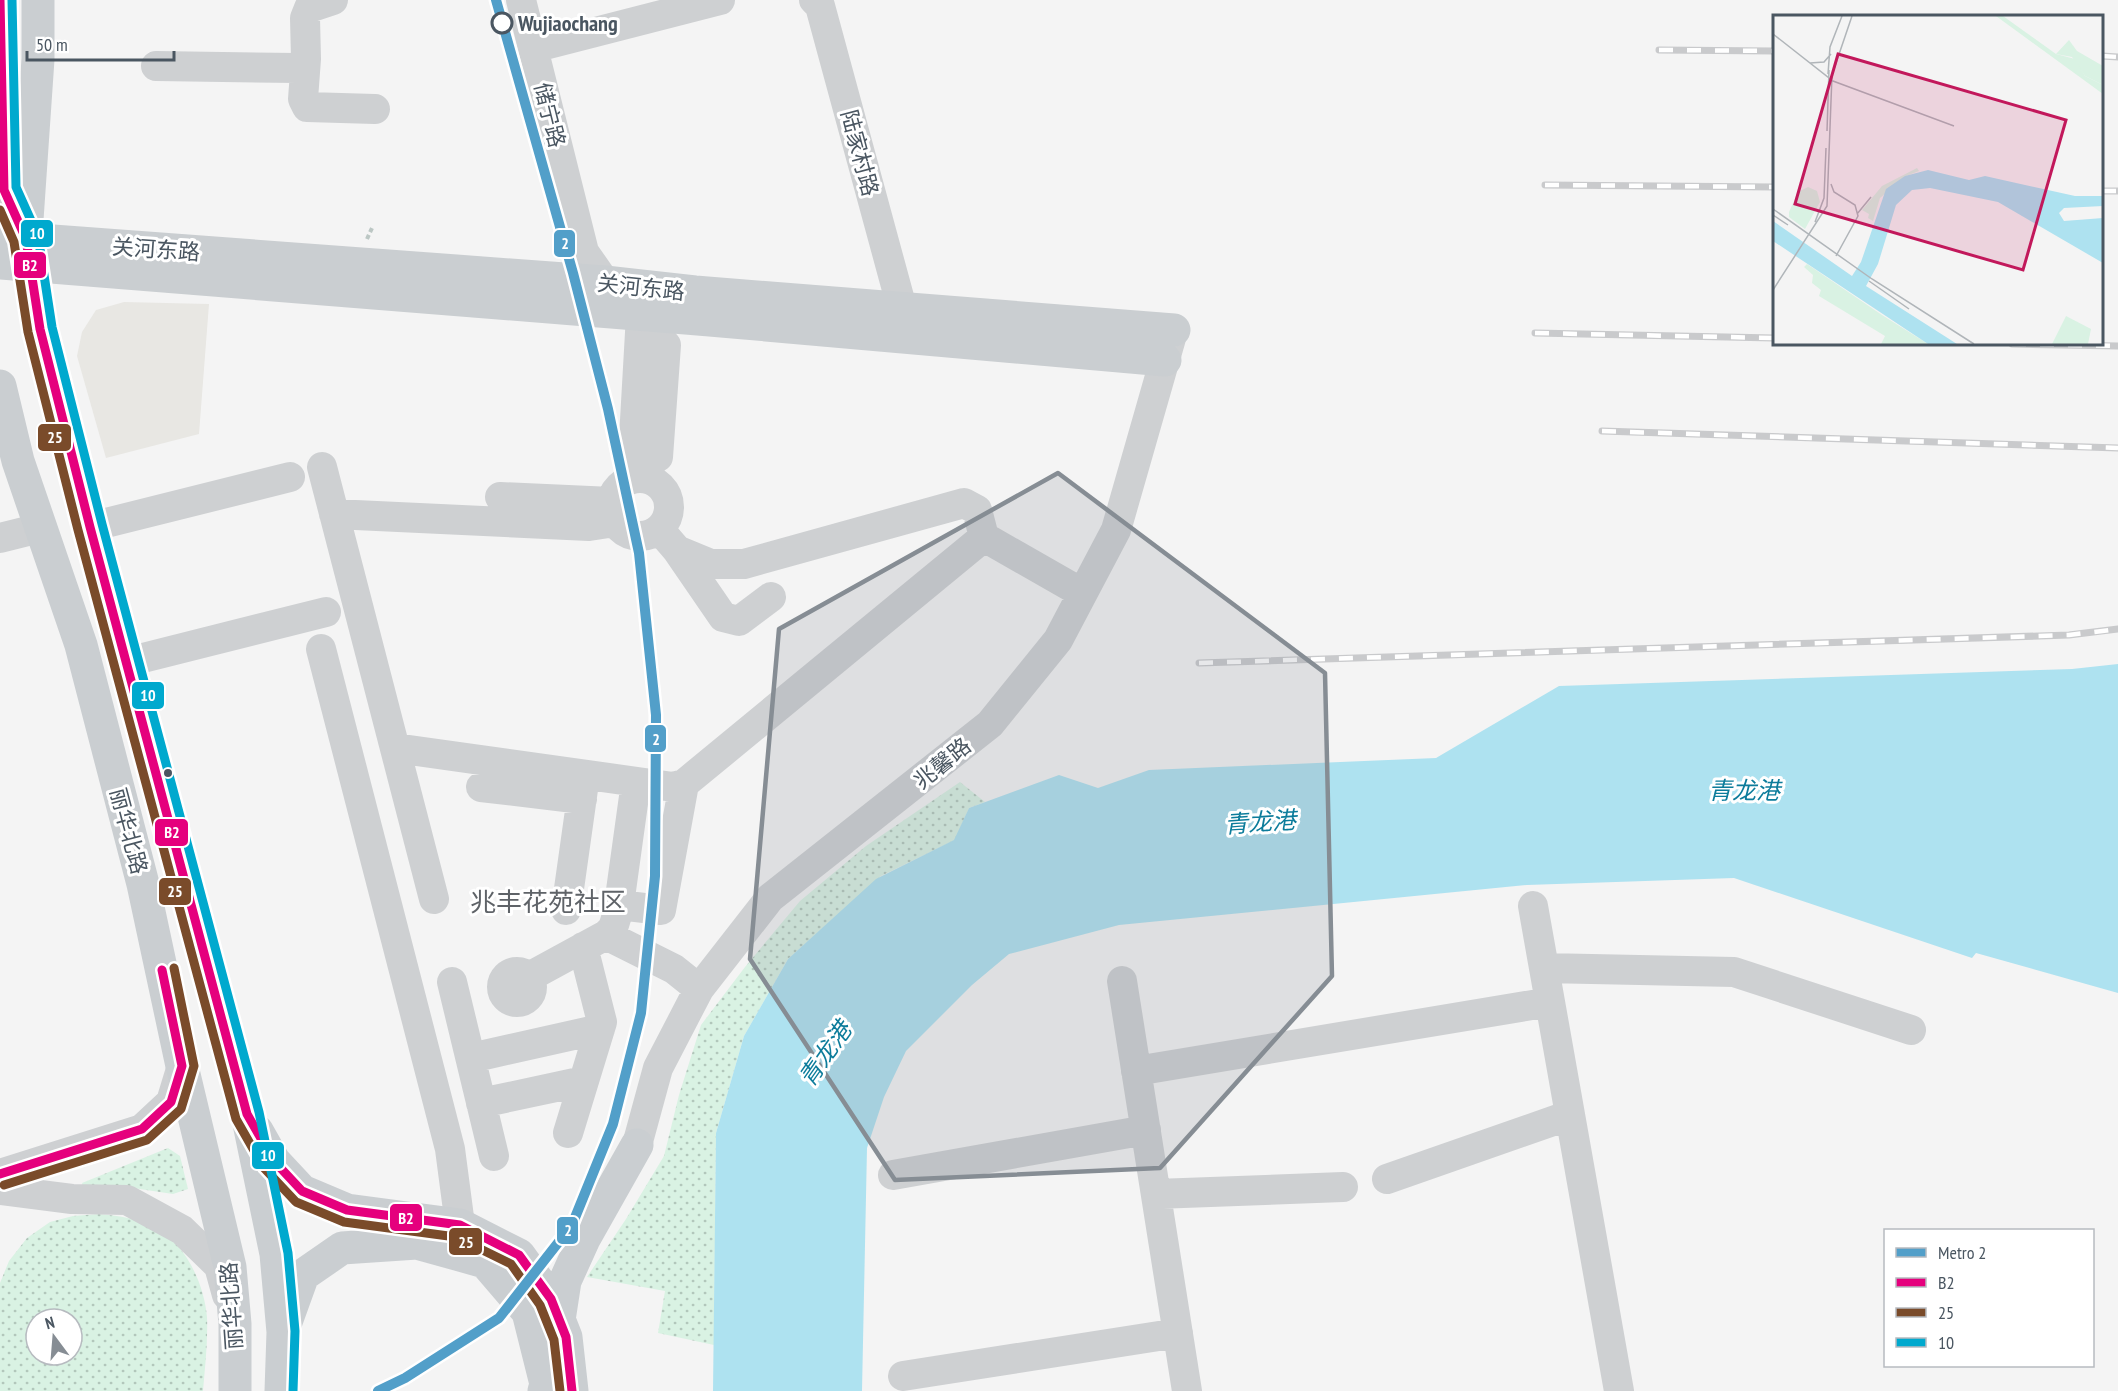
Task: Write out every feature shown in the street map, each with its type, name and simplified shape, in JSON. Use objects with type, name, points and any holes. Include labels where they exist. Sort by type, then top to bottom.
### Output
[{"type":"main road","name":"丽华北路","points":[[0,0],[4,190],[14,250],[40,329],[90,527],[247,1114],[276,1254],[283,1332],[281,1391]]},
{"type":"main road","points":[[14,250],[38,59],[38,0]]},
{"type":"main road","name":"关河东路","points":[[14,250],[605,282],[695,292],[1174,330]]},
{"type":"main road","name":"关河东路","points":[[14,250],[641,315],[1165,360]]},
{"type":"main road","name":"丽华北路","points":[[0,386],[18,460],[81,645],[143,884],[182,1066],[230,1267],[235,1324],[235,1391]]},
{"type":"main road","points":[[247,1114],[274,1161],[302,1191],[347,1210],[460,1225],[519,1255],[551,1299],[566,1337],[572,1391]]},
{"type":"main road","points":[[559,1320],[565,1281],[584,1239],[637,1145]]},
{"type":"main road","points":[[283,1332],[303,1275],[342,1248],[417,1243],[485,1262],[514,1295],[528,1312],[546,1384],[544,1391]]},
{"type":"street","points":[[333,0],[309,8],[305,18],[306,59],[303,99],[307,107],[375,110]]},
{"type":"street","name":"储宁路","points":[[521,0],[584,252],[605,282],[641,315],[666,345],[636,480]]},
{"type":"street","points":[[533,48],[720,0]]},
{"type":"street","name":"陆家村路","points":[[814,0],[820,6],[902,308]]},
{"type":"street","points":[[156,66],[297,68],[306,59]]},
{"type":"street","name":"兆馨路","points":[[637,1145],[658,1068],[699,989],[770,898],[990,724],[1058,640],[1116,530],[1174,330]]},
{"type":"street","points":[[322,467],[434,899]]},
{"type":"street","points":[[90,527],[290,477]]},
{"type":"street","points":[[334,514],[589,526],[636,480]]},
{"type":"street","points":[[636,480],[622,529],[631,534],[641,536],[651,534],[668,539],[711,564],[744,564],[964,503],[976,510],[984,537],[1082,593]]},
{"type":"street","points":[[500,497],[636,480],[668,496],[669,505],[665,522],[668,539],[723,617],[739,621],[771,597]]},
{"type":"street","points":[[0,538],[40,528]]},
{"type":"street","points":[[481,787],[584,787],[636,782],[673,787],[684,784],[984,537]]},
{"type":"street","points":[[126,662],[326,612]]},
{"type":"street","points":[[321,649],[450,1149],[460,1225]]},
{"type":"street","points":[[395,748],[584,787]]},
{"type":"street","points":[[528,977],[613,928],[619,905],[636,782]]},
{"type":"street","points":[[619,905],[661,910],[684,784]]},
{"type":"street","points":[[566,910],[584,787]]},
{"type":"street","points":[[1533,906],[1619,1391]]},
{"type":"street","points":[[594,941],[674,969],[699,989]]},
{"type":"street","points":[[568,1133],[602,1022],[594,941]]},
{"type":"street","points":[[1544,968],[1734,972],[1911,1030]]},
{"type":"street","points":[[1122,981],[1187,1391]]},
{"type":"street","points":[[452,982],[494,1156]]},
{"type":"street","points":[[1136,1071],[1550,1002]]},
{"type":"street","points":[[471,1059],[600,1029]]},
{"type":"street","points":[[0,1174],[142,1129],[171,1102],[182,1066]]},
{"type":"street","points":[[481,1103],[584,1081]]},
{"type":"street","points":[[1388,1179],[1570,1115]]},
{"type":"street","points":[[893,1175],[1146,1130]]},
{"type":"street","points":[[1156,1194],[1343,1187]]},
{"type":"street","points":[[0,1190],[72,1199],[127,1200],[182,1230],[219,1266],[235,1324]]},
{"type":"street","points":[[0,1211],[13,1202],[45,1195]]},
{"type":"street","points":[[903,1376],[1178,1333]]},
{"type":"highlighted area","points":[[1058,473],[1325,673],[1332,976],[1160,1168],[895,1180],[750,959],[779,629]]},
{"type":"shaded area","points":[[124,302],[209,304],[199,434],[106,458],[77,356],[82,332],[96,310]]},
{"type":"green space","points":[[960,782],[985,802],[969,808],[955,840],[881,876],[788,959],[744,1036],[716,1133],[714,1345],[658,1333],[665,1291],[587,1277],[664,1156],[679,1095],[701,1025],[745,967],[800,901],[866,846]]},
{"type":"green space","points":[[168,1148],[180,1156],[188,1189],[173,1194],[133,1188],[84,1189],[82,1183]]},
{"type":"green space","points":[[99,1214],[120,1217],[153,1226],[175,1242],[197,1277],[205,1304],[207,1345],[203,1391],[0,1391],[0,1283],[9,1261],[27,1238],[50,1222],[73,1216]]},
{"type":"water","name":"青龙港","points":[[2118,664],[2118,993],[1976,953],[1972,958],[1734,878],[1527,885],[1119,925],[1009,954],[972,985],[906,1051],[884,1097],[867,1148],[862,1391],[713,1391],[716,1133],[744,1036],[788,959],[876,879],[954,840],[969,808],[1059,775],[1098,788],[1149,770],[1436,758],[1559,686],[2072,669]]},
{"type":"railway","points":[[1659,50],[1773,51]]},
{"type":"railway","points":[[2103,56],[2118,57]]},
{"type":"railway","points":[[1545,185],[1773,187]]},
{"type":"railway","points":[[2103,191],[2118,191]]},
{"type":"railway","points":[[1535,333],[1773,338]]},
{"type":"railway","points":[[2065,345],[2118,346]]},
{"type":"railway","points":[[1602,431],[2118,448]]},
{"type":"railway","points":[[1199,663],[2069,635],[2118,629]]},
{"type":"metro line","name":"2","points":[[378,1391],[405,1378],[499,1318],[572,1225],[613,1124],[641,1013],[655,876],[656,715],[639,553],[608,409],[573,273],[496,0]]},
{"type":"transit line","name":"B2","points":[[0,0],[4,190],[26,239],[40,329],[90,527],[247,1114],[274,1161],[302,1191],[347,1210],[460,1225],[519,1255],[551,1299],[566,1337],[572,1391]]},
{"type":"transit line","name":"10","points":[[12,0],[16,187],[38,236],[52,327],[102,524],[259,1112],[288,1253],[295,1331],[293,1391]]},
{"type":"transit line","name":"25","points":[[0,210],[14,242],[28,332],[78,530],[236,1119],[264,1168],[296,1202],[344,1222],[456,1237],[511,1264],[540,1305],[554,1340],[560,1391]]},
{"type":"transit line","name":"25","points":[[4,1185],[147,1140],[181,1109],[194,1066],[174,968]]},
{"type":"transit line","name":"B2","points":[[0,1174],[142,1129],[171,1102],[182,1066],[162,970]]},
{"type":"place","name":"Wujiaochang","points":[[502,23]]},
{"type":"district","name":"兆丰花苑社区","points":[[548,901]]}]
